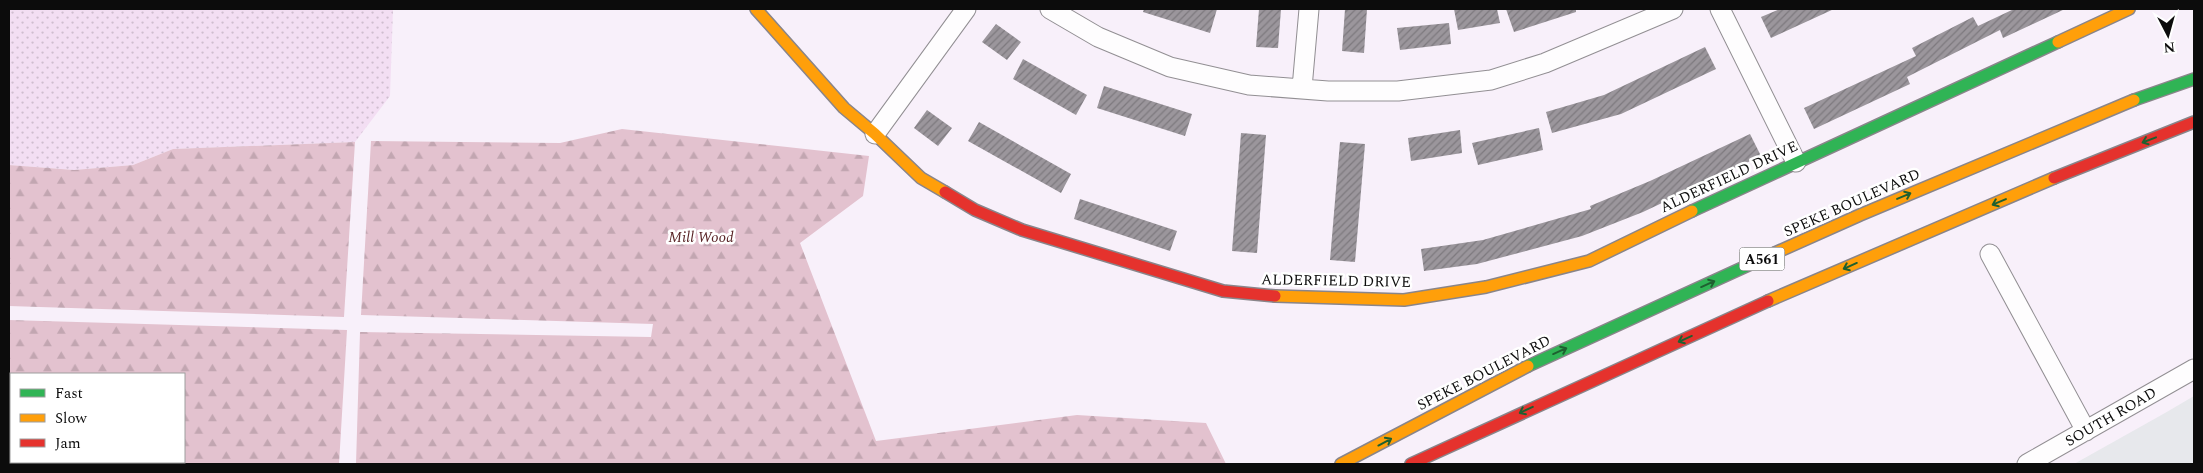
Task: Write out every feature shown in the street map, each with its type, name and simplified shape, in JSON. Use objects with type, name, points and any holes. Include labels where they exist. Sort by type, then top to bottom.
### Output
[{"type":"main road","name":"ALDERFIELD DRIVE","points":[[756,9],[844,108],[875,134],[921,178],[975,210],[1022,230],[1223,291],[1287,297],[1404,300],[1486,287],[1589,261],[1796,162],[2129,9]]},
{"type":"main road","name":"SPEKE BOULEVARD","points":[[1341,464],[1544,358],[1842,223],[2122,104],[2194,79]]},
{"type":"main road","name":"A561","points":[[1411,464],[1570,389],[1852,265],[2108,156],[2194,122]]},
{"type":"street","points":[[875,134],[966,9]]},
{"type":"street","points":[[1050,9],[1098,37],[1170,67],[1249,85],[1328,91],[1398,90],[1491,80],[1545,63],[1673,9]]},
{"type":"street","points":[[1302,88],[1309,9]]},
{"type":"street","points":[[1720,9],[1796,162]]},
{"type":"street","points":[[1990,254],[2086,431]]},
{"type":"street","name":"SOUTH ROAD","points":[[2028,464],[2194,369]]},
{"type":"shaded area","points":[[9,9],[393,9],[390,96],[355,142],[173,149],[133,165],[74,170],[9,165]]},
{"type":"shaded area","points":[[2194,396],[2194,464],[2074,464],[2165,413]]},
{"type":"green space","name":"Mill Wood","points":[[622,129],[869,156],[863,196],[800,243],[876,441],[1077,415],[1206,423],[1226,464],[356,464],[360,332],[651,337],[653,324],[361,315],[371,141],[560,143]]},
{"type":"green space","points":[[355,142],[344,317],[9,306],[9,165],[74,170],[133,165],[173,149]]},
{"type":"green space","points":[[9,320],[347,330],[339,464],[9,464]]},
{"type":"building","points":[[1144,9],[1217,9],[1210,33],[1143,12]]},
{"type":"building","points":[[1259,9],[1281,9],[1278,48],[1256,47]]},
{"type":"building","points":[[1345,9],[1367,9],[1364,53],[1342,51]]},
{"type":"building","points":[[1454,9],[1497,9],[1500,23],[1458,30]]},
{"type":"building","points":[[1506,9],[1576,9],[1576,12],[1514,32]]},
{"type":"building","points":[[1780,9],[1834,9],[1771,38],[1761,17]]},
{"type":"building","points":[[2014,9],[2065,9],[2003,38],[2000,30],[1907,77],[1910,84],[1814,129],[1804,108],[1916,56],[1912,48],[1973,17],[1978,26]]},
{"type":"building","points":[[1449,23],[1451,44],[1400,50],[1397,28]]},
{"type":"building","points":[[996,24],[1021,42],[1007,60],[982,42]]},
{"type":"building","points":[[1705,47],[1716,69],[1621,114],[1552,133],[1546,112],[1604,95]]},
{"type":"building","points":[[1023,59],[1087,95],[1076,115],[1013,79]]},
{"type":"building","points":[[1104,86],[1192,114],[1185,136],[1097,108]]},
{"type":"building","points":[[927,110],[952,128],[938,146],[914,128]]},
{"type":"building","points":[[979,122],[1071,174],[1061,193],[968,141]]},
{"type":"building","points":[[1539,128],[1543,150],[1478,165],[1472,143]]},
{"type":"building","points":[[1460,130],[1462,153],[1411,161],[1408,138]]},
{"type":"building","points":[[1241,133],[1266,135],[1257,253],[1232,251]]},
{"type":"building","points":[[1750,134],[1761,156],[1643,212],[1582,236],[1477,264],[1424,271],[1421,249],[1483,240],[1591,209],[1590,206],[1650,181]]},
{"type":"building","points":[[1340,142],[1365,144],[1355,262],[1330,260]]},
{"type":"building","points":[[1080,199],[1177,231],[1170,251],[1074,219]]},
{"type":"traffic: fast","points":[[1692,211],[2058,42]]},
{"type":"traffic: fast","points":[[2134,100],[2194,79]]},
{"type":"traffic: fast","points":[[1528,366],[1775,253]]},
{"type":"traffic: slow","points":[[756,9],[844,108],[875,134],[921,178],[945,192]]},
{"type":"traffic: slow","points":[[2058,42],[2129,9]]},
{"type":"traffic: slow","points":[[1775,253],[1860,215],[2134,100]]},
{"type":"traffic: slow","points":[[1768,301],[2054,178]]},
{"type":"traffic: slow","points":[[1275,296],[1404,300],[1486,287],[1589,261],[1692,211]]},
{"type":"traffic: slow","points":[[1341,464],[1528,366]]},
{"type":"traffic: jam","points":[[2054,178],[2194,122]]},
{"type":"traffic: jam","points":[[945,192],[975,210],[1022,230],[1223,291],[1275,296]]},
{"type":"traffic: jam","points":[[1411,464],[1768,301]]}]
